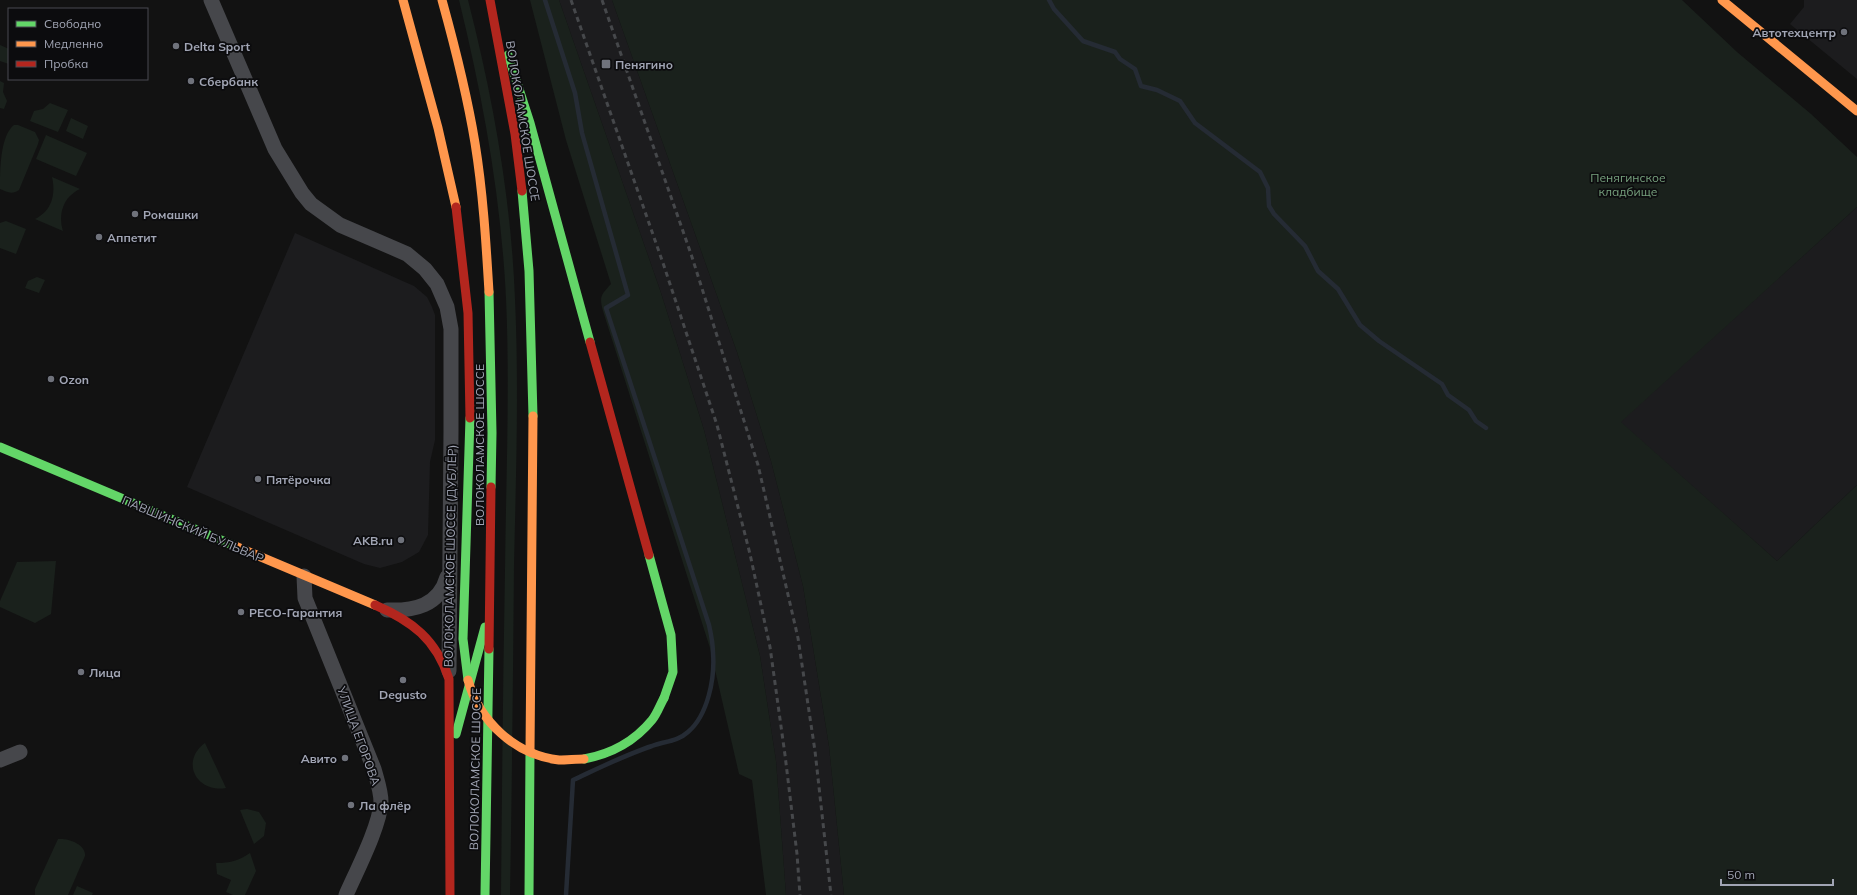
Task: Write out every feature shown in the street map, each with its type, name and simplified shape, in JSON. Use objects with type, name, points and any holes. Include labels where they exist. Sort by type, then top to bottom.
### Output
[{"type":"main road","points":[[402,0],[438,128],[456,207],[463,259],[470,349],[469,481],[463,640],[464,664],[469,686],[476,702],[492,727],[515,745],[541,757],[570,761],[599,756],[625,744],[652,720],[664,698],[673,672],[671,635],[530,123],[493,11]]},
{"type":"main road","name":"ВОЛОКОЛАМСКОЕ ШОССЕ","points":[[442,0],[461,71],[475,143],[484,210],[490,300],[492,433],[485,895]]},
{"type":"main road","name":"ВОЛОКОЛАМСКОЕ ШОССЕ","points":[[490,0],[515,134],[524,210],[529,271],[533,386],[529,895]]},
{"type":"main road","points":[[1722,0],[1857,111]]},
{"type":"main road","name":"ПАВШИНСКИЙ БУЛЬВАР","points":[[0,447],[386,610],[410,624],[428,638],[439,651],[449,679]]},
{"type":"main road","points":[[449,759],[489,614]]},
{"type":"main road","name":"ВОЛОКОЛАМСКОЕ ШОССЕ (ДУБЛЁР)","points":[[449,679],[450,895]]},
{"type":"street","name":"ВОЛОКОЛАМСКОЕ ШОССЕ (ДУБЛЁР)","points":[[211,0],[275,149],[302,194],[311,204],[340,225],[387,244],[407,254],[425,268],[437,284],[448,308],[451,329],[449,679]]},
{"type":"street","name":"ПАВШИНСКИЙ БУЛЬВАР","points":[[386,610],[405,611],[430,602],[440,594],[445,586],[450,571]]},
{"type":"street","name":"УЛИЦА ЕГОРОВА","points":[[304,576],[303,586],[305,598],[374,769],[379,788],[380,802],[378,820],[346,895]]},
{"type":"street","points":[[0,760],[20,752]]},
{"type":"shaded area","points":[[559,0],[612,0],[737,352],[771,461],[803,586],[829,746],[844,895],[786,895],[776,761],[760,656],[704,430],[661,293]]},
{"type":"shaded area","points":[[1804,0],[1857,0],[1857,79],[1790,24],[1804,7]]},
{"type":"shaded area","points":[[1857,207],[1857,485],[1777,561],[1620,422]]},
{"type":"shaded area","points":[[295,233],[414,286],[427,297],[435,315],[435,440],[430,462],[428,535],[419,552],[402,562],[380,568],[364,564],[187,487]]},
{"type":"green space","points":[[459,0],[468,0],[493,111],[505,185],[513,261],[517,398],[510,895],[501,895],[508,400],[504,260],[490,148],[476,74]]},
{"type":"green space","points":[[530,0],[559,0],[661,293],[704,430],[760,656],[776,761],[786,895],[766,895],[752,780],[739,774],[710,648],[603,311],[601,299],[611,284],[566,140]]},
{"type":"green space","name":"Пенягинское кладбище","points":[[612,0],[1682,0],[1737,52],[1811,114],[1857,157],[1857,207],[1621,422],[1777,561],[1857,485],[1857,895],[844,895],[829,746],[803,586],[771,461],[737,352]]},
{"type":"green space","points":[[0,45],[8,49],[8,64],[0,61]]},
{"type":"green space","points":[[0,81],[4,83],[3,92],[7,101],[4,109],[0,108]]},
{"type":"green space","points":[[50,103],[68,110],[58,132],[30,121],[34,111],[43,109]]},
{"type":"green space","points":[[71,118],[88,126],[83,139],[66,131]]},
{"type":"green space","points":[[14,125],[18,125],[35,132],[39,140],[19,190],[12,193],[0,189],[0,173],[3,145],[9,130]]},
{"type":"green space","points":[[46,135],[87,153],[76,176],[36,159]]},
{"type":"green space","points":[[52,177],[80,189],[69,197],[63,207],[61,218],[63,231],[35,219],[41,216],[49,207],[53,196]]},
{"type":"green space","points":[[6,221],[26,229],[16,254],[0,248],[0,223]]},
{"type":"green space","points":[[37,277],[45,280],[39,293],[25,288],[28,281]]},
{"type":"green space","points":[[56,561],[51,614],[35,623],[0,607],[0,601],[17,562]]},
{"type":"green space","points":[[205,743],[226,788],[207,786],[200,781],[195,774],[193,766],[194,758],[197,750]]},
{"type":"green space","points":[[247,809],[259,812],[266,823],[264,836],[254,844],[240,810]]},
{"type":"green space","points":[[58,839],[71,841],[80,845],[85,852],[85,856],[68,895],[35,895],[35,889]]},
{"type":"green space","points":[[250,853],[256,871],[245,895],[233,895],[226,892],[231,880],[217,874],[216,863],[234,861]]},
{"type":"green space","points":[[77,886],[93,893],[92,895],[73,895]]},
{"type":"waterway","points":[[545,0],[575,93],[582,133],[628,295],[606,308],[709,625],[713,663],[713,674],[709,696],[701,716],[688,732],[679,738],[632,753],[573,780],[566,895]]},
{"type":"waterway","points":[[1049,0],[1054,9],[1083,41],[1115,52],[1120,59],[1135,69],[1141,86],[1157,90],[1180,101],[1195,123],[1260,172],[1268,188],[1269,206],[1274,214],[1305,246],[1318,271],[1338,289],[1360,325],[1379,341],[1442,384],[1448,395],[1469,410],[1476,421],[1486,428]]},
{"type":"railway","points":[[571,0],[664,266],[717,425],[750,554],[770,647],[797,854],[800,895]]},
{"type":"railway","points":[[602,0],[692,257],[758,465],[798,638],[815,751],[831,895]]},
{"type":"traffic: fast","points":[[508,55],[530,123],[590,342]]},
{"type":"traffic: fast","points":[[522,191],[529,271],[533,416]]},
{"type":"traffic: fast","points":[[489,292],[492,433],[491,487]]},
{"type":"traffic: fast","points":[[468,680],[463,639],[470,418]]},
{"type":"traffic: fast","points":[[0,447],[235,546]]},
{"type":"traffic: fast","points":[[649,555],[671,635],[673,672],[664,698]]},
{"type":"traffic: fast","points":[[456,734],[485,627]]},
{"type":"traffic: fast","points":[[485,895],[489,649]]},
{"type":"traffic: fast","points":[[584,759],[613,750],[638,735],[652,720],[664,698]]},
{"type":"traffic: fast","points":[[529,895],[530,751]]},
{"type":"traffic: slow","points":[[403,0],[438,128],[456,207]]},
{"type":"traffic: slow","points":[[442,0],[452,35],[478,161],[489,292]]},
{"type":"traffic: slow","points":[[1722,0],[1857,111]]},
{"type":"traffic: slow","points":[[530,751],[533,416]]},
{"type":"traffic: slow","points":[[235,546],[375,605]]},
{"type":"traffic: slow","points":[[468,680],[473,695],[490,722],[501,734],[514,743],[543,757],[559,760],[584,759]]},
{"type":"traffic: jam","points":[[490,0],[515,134],[522,191]]},
{"type":"traffic: jam","points":[[456,207],[468,313],[470,418]]},
{"type":"traffic: jam","points":[[590,342],[649,555]]},
{"type":"traffic: jam","points":[[489,649],[491,487]]},
{"type":"traffic: jam","points":[[375,605],[400,618],[421,633],[430,642],[437,653],[444,665],[449,679],[450,895]]},
{"type":"place","name":"Автотехцентр","points":[[1844,32]]},
{"type":"place","name":"Delta Sport","points":[[176,46]]},
{"type":"place","name":"Пенягино","points":[[606,64]]},
{"type":"place","name":"Сбербанк","points":[[191,81]]},
{"type":"place","name":"Ромашки","points":[[135,214]]},
{"type":"place","name":"Аппетит","points":[[99,237]]},
{"type":"place","name":"Ozon","points":[[51,379]]},
{"type":"place","name":"Пятёрочка","points":[[258,479]]},
{"type":"place","name":"AKB.ru","points":[[401,540]]},
{"type":"place","name":"РЕСО-Гарантия","points":[[241,612]]},
{"type":"place","name":"Лица","points":[[81,672]]},
{"type":"place","name":"Degusto","points":[[403,680]]},
{"type":"place","name":"Авито","points":[[345,758]]},
{"type":"place","name":"Ла флёр","points":[[351,805]]}]
